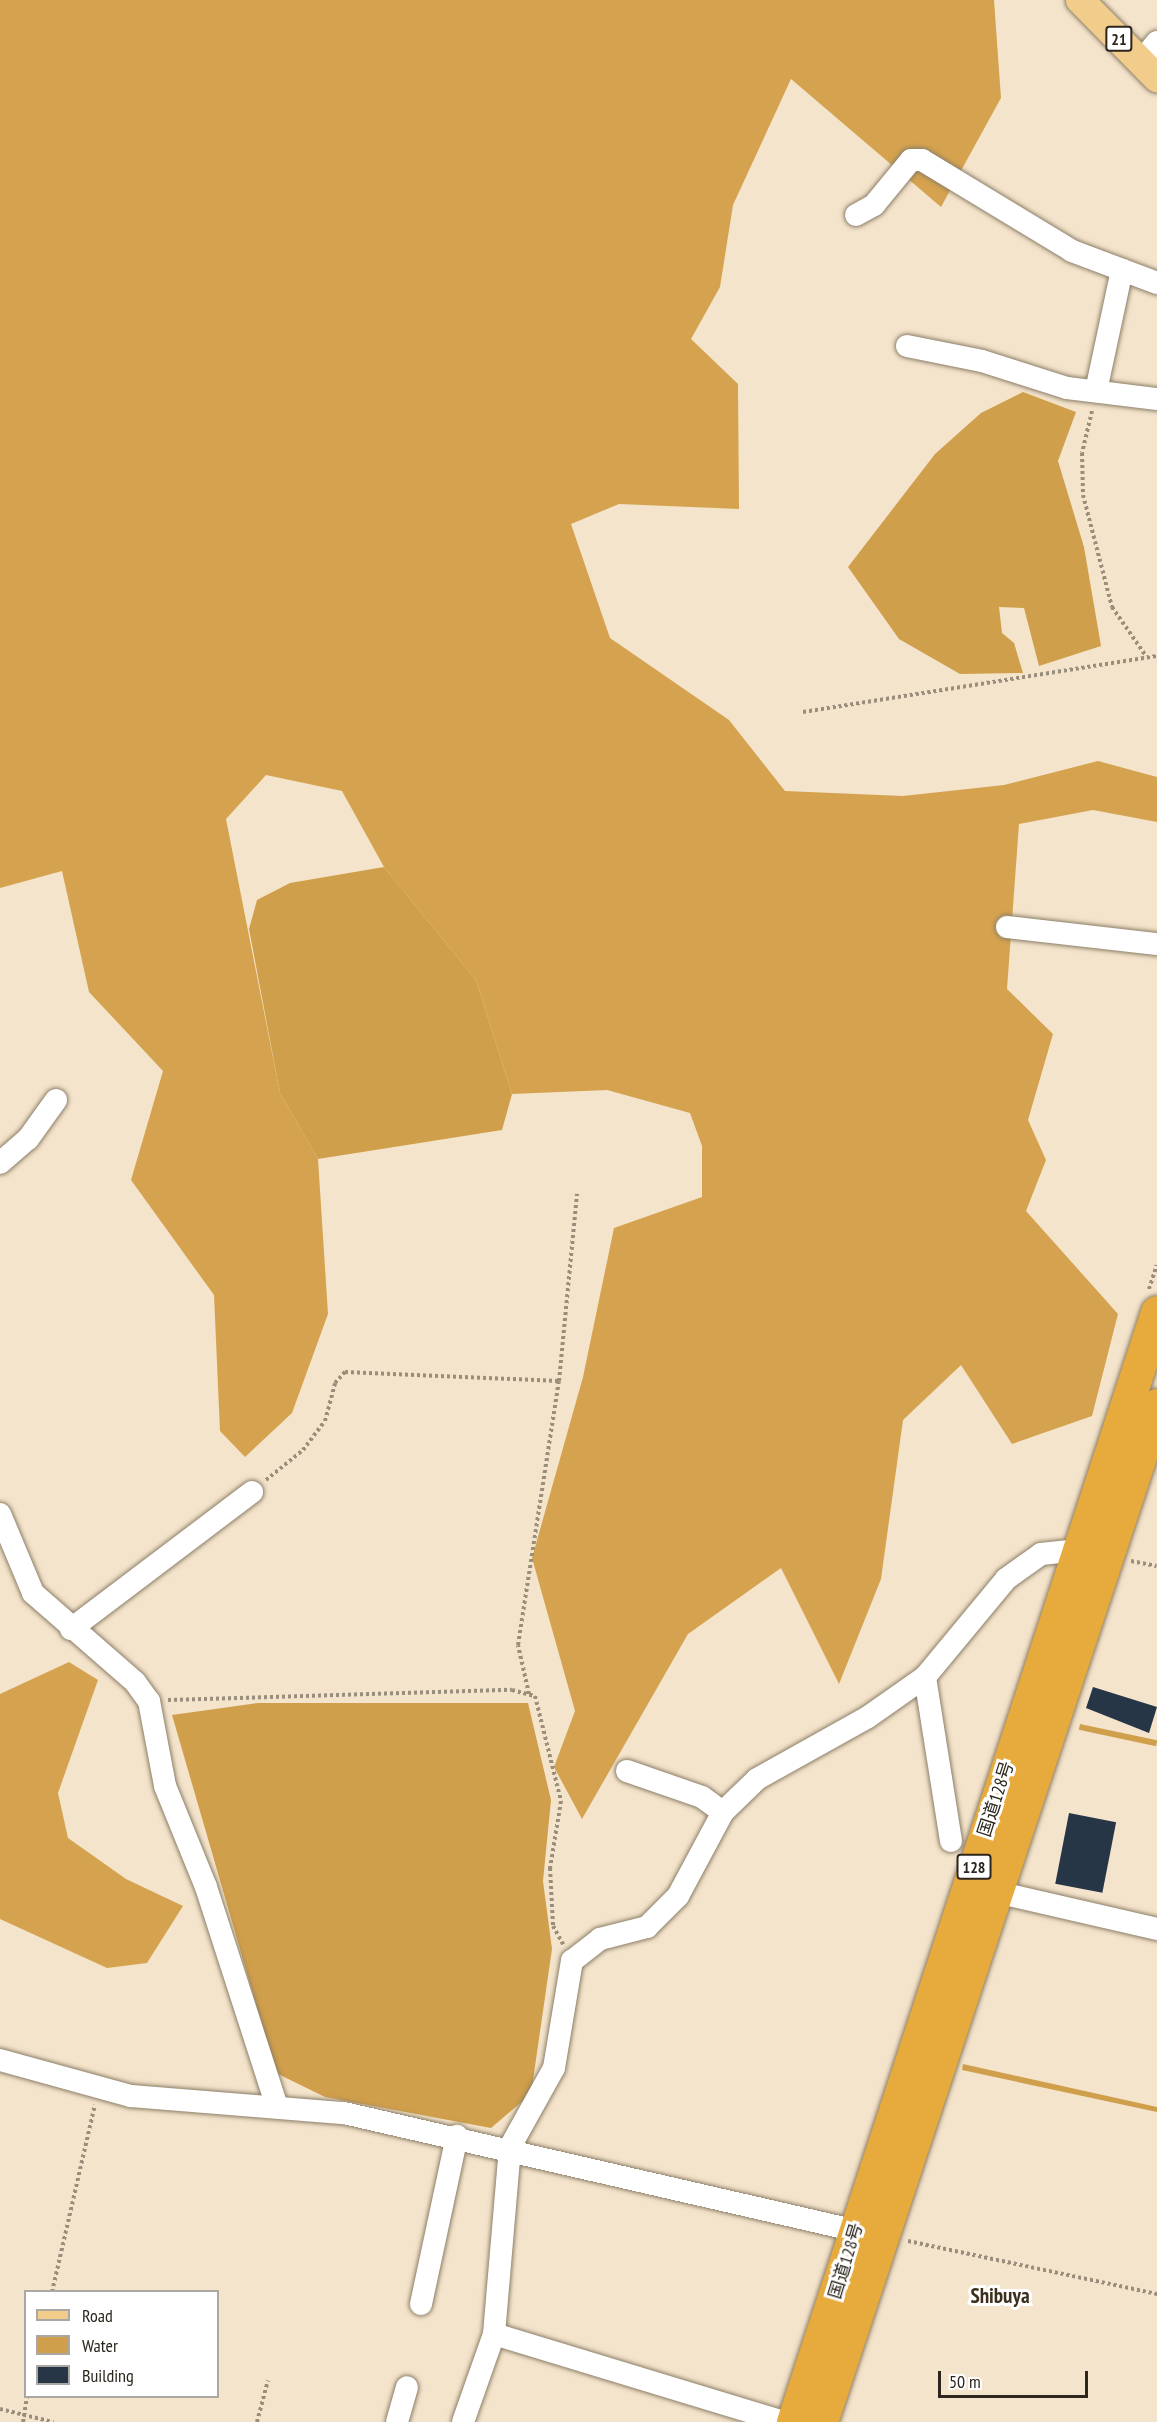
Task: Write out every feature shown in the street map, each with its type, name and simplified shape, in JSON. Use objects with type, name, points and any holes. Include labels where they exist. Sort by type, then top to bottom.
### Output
[{"type":"highway","name":"国道128号","points":[[981,1888],[1079,1550],[1157,1312]]},
{"type":"highway","name":"国道128号","points":[[793,2422],[868,2233],[981,1888],[1157,1405]]},
{"type":"highway","name":"国道128号","points":[[821,2422],[868,2233]]},
{"type":"main road","name":"21","points":[[1080,0],[1152,60]]},
{"type":"street","points":[[856,214],[874,205],[911,160],[922,160],[1056,242],[1157,283]]},
{"type":"street","points":[[1096,392],[1122,270]]},
{"type":"street","points":[[907,346],[1096,392],[1157,399]]},
{"type":"street","points":[[1007,927],[1157,944]]},
{"type":"street","points":[[0,1163],[28,1139],[56,1100]]},
{"type":"street","points":[[71,1629],[252,1492]]},
{"type":"street","points":[[0,1514],[33,1593],[71,1629],[135,1682],[149,1701],[165,1786],[206,1887],[276,2104]]},
{"type":"street","points":[[463,2422],[494,2334],[510,2147],[554,2068],[572,1961],[600,1939],[647,1927],[678,1896],[723,1812],[757,1779],[868,1717],[925,1677],[1006,1579],[1041,1554],[1079,1550]]},
{"type":"street","points":[[925,1677],[951,1841]]},
{"type":"street","points":[[627,1771],[702,1797],[723,1812]]},
{"type":"street","points":[[981,1888],[1157,1929]]},
{"type":"street","points":[[0,2060],[99,2090],[183,2102],[276,2104],[457,2136],[868,2233]]},
{"type":"street","points":[[421,2304],[457,2136]]},
{"type":"street","points":[[494,2334],[783,2422]]},
{"type":"street","points":[[397,2422],[407,2387]]},
{"type":"path","points":[[1096,392],[1082,453],[1083,495],[1112,607],[1146,656]]},
{"type":"path","points":[[803,712],[1157,656]]},
{"type":"path","points":[[572,1961],[553,1926],[550,1896],[561,1801],[543,1717],[530,1695],[518,1645],[559,1381],[577,1194]]},
{"type":"path","points":[[252,1492],[303,1450],[325,1421],[335,1383],[345,1372],[559,1381]]},
{"type":"path","points":[[149,1701],[236,1694],[512,1690],[530,1695]]},
{"type":"path","points":[[52,2290],[99,2090]]},
{"type":"path","points":[[868,2233],[1157,2294]]},
{"type":"path","points":[[257,2422],[268,2380]]},
{"type":"path","points":[[23,2422],[27,2398]]},
{"type":"path","points":[[0,2409],[24,2410],[53,2422]]},
{"type":"shaded area","points":[[0,0],[994,0],[1001,98],[941,207],[791,79],[733,205],[720,287],[691,339],[738,384],[739,509],[619,504],[571,524],[610,638],[729,720],[785,791],[903,796],[1004,785],[1098,761],[1157,777],[1157,822],[1093,810],[1019,824],[1007,989],[1053,1034],[1028,1120],[1046,1160],[1026,1211],[1118,1314],[1092,1416],[1012,1444],[961,1365],[903,1420],[881,1579],[839,1684],[781,1568],[688,1634],[582,1819],[554,1767],[575,1711],[532,1558],[583,1377],[614,1228],[702,1197],[702,1146],[690,1113],[607,1090],[512,1094],[476,980],[384,867],[342,791],[266,775],[226,819],[280,1093],[318,1159],[328,1314],[292,1413],[245,1457],[220,1431],[214,1295],[131,1180],[163,1071],[89,992],[62,871],[0,888]]},
{"type":"shaded area","points":[[69,1662],[98,1680],[58,1793],[68,1838],[126,1879],[183,1906],[147,1963],[107,1968],[0,1919],[0,1694]]},
{"type":"water","points":[[1023,392],[1076,412],[1058,461],[1084,547],[1101,646],[1039,666],[1024,608],[999,607],[1002,633],[1014,643],[1023,673],[960,674],[899,639],[848,567],[935,454],[981,413]]},
{"type":"water","points":[[384,867],[476,980],[512,1094],[502,1130],[318,1159],[280,1093],[249,929],[257,900],[290,883]]},
{"type":"water","points":[[258,1703],[528,1703],[551,1800],[543,1881],[552,1949],[531,2094],[491,2128],[325,2097],[276,2073],[172,1715]]},
{"type":"water","points":[[1080,1724],[1157,1740],[1156,1746],[1079,1730]]},
{"type":"water","points":[[963,2064],[1157,2107],[1157,2112],[962,2070]]},
{"type":"building","points":[[1093,1687],[1157,1707],[1149,1733],[1086,1708]]},
{"type":"building","points":[[1069,1813],[1116,1822],[1102,1893],[1055,1884]]},
{"type":"district","name":"Shibuya","points":[[1000,2296]]}]
